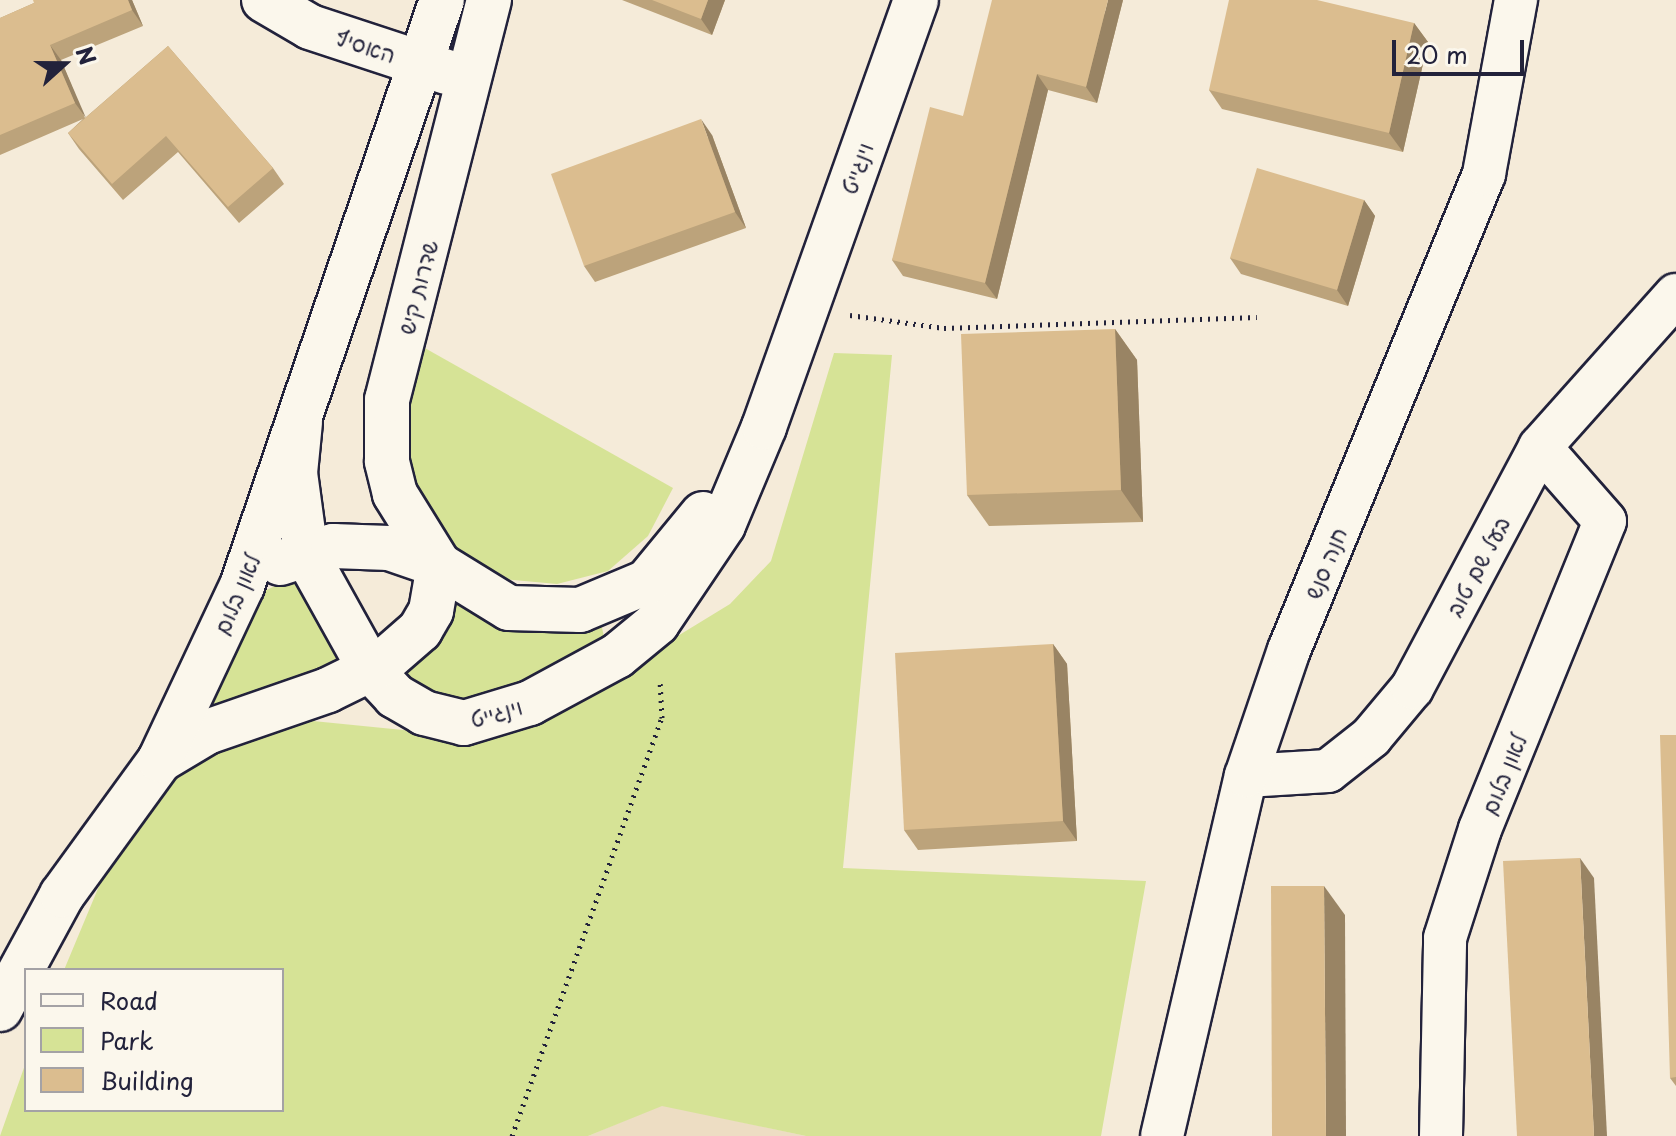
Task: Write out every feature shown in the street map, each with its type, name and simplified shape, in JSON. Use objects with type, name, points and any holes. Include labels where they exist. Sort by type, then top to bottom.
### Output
[{"type":"street","name":"האסיף","points":[[264,0],[310,27],[472,81]]},
{"type":"street","points":[[300,422],[442,0]]},
{"type":"street","name":"שדרות קיש","points":[[439,565],[395,494],[387,461],[387,400],[472,81],[489,0]]},
{"type":"street","name":"וינגייט","points":[[300,422],[295,473],[306,554],[370,669],[395,696],[424,713],[464,723],[498,716],[569,684],[617,656],[657,623],[723,525],[764,427],[916,0]]},
{"type":"street","name":"חנה סנש","points":[[1162,1136],[1246,776],[1289,650],[1484,174],[1516,0]]},
{"type":"street","name":"בעל שם טוב","points":[[1246,776],[1328,771],[1371,737],[1412,688],[1540,447],[1676,295]]},
{"type":"street","name":"לאון בלום","points":[[0,1009],[62,895],[160,760],[242,586],[300,422]]},
{"type":"street","name":"וינגייט","points":[[439,565],[509,608],[580,610],[617,599],[647,582],[686,539],[764,427]]},
{"type":"street","name":"לאון בלום","points":[[1441,1136],[1445,938],[1480,829],[1605,521],[1540,447]]},
{"type":"street","points":[[242,586],[260,572],[306,554],[360,544],[439,565]]},
{"type":"street","name":"לאון בלום","points":[[160,760],[207,732],[370,669],[420,630],[431,611],[439,565]]},
{"type":"path","points":[[806,308],[944,328],[1257,317]]},
{"type":"path","points":[[512,1136],[662,718],[657,623]]},
{"type":"shaded area","points":[[662,1105],[806,1136],[588,1136]]},
{"type":"green space","points":[[423,347],[673,488],[648,536],[608,571],[557,584],[504,579],[457,551],[418,500],[407,446],[410,390]]},
{"type":"green space","points":[[834,353],[892,355],[843,868],[1146,881],[1101,1136],[806,1136],[662,1106],[588,1136],[0,1136],[24,1068],[24,1112],[284,1112],[284,968],[65,968],[117,843],[162,771],[273,717],[473,737],[609,678],[730,604],[771,561]]},
{"type":"green space","points":[[300,574],[352,664],[189,724],[250,598]]},
{"type":"green space","points":[[454,589],[600,619],[605,641],[556,673],[463,704],[425,692],[395,673]]},
{"type":"building","points":[[33,0],[128,0],[132,10],[50,45],[75,103],[0,135],[0,18],[34,3]]},
{"type":"building","points":[[652,0],[708,0],[701,19]]},
{"type":"building","points":[[992,0],[1108,0],[1086,87],[1037,74],[985,283],[892,260],[930,107],[963,116]]},
{"type":"building","points":[[1229,0],[1317,0],[1414,23],[1389,133],[1209,90]]},
{"type":"building","points":[[168,46],[273,168],[228,207],[166,136],[112,184],[68,133]]},
{"type":"building","points":[[701,119],[735,212],[584,266],[551,174]]},
{"type":"building","points":[[1257,168],[1364,200],[1337,290],[1230,258]]},
{"type":"building","points":[[1115,329],[1121,490],[967,495],[961,334]]},
{"type":"building","points":[[1053,644],[1063,821],[904,830],[895,653]]},
{"type":"building","points":[[1660,735],[1676,735],[1676,1077],[1670,1078]]},
{"type":"building","points":[[1580,858],[1594,1136],[1517,1136],[1503,861]]},
{"type":"building","points":[[1271,886],[1324,886],[1326,1136],[1272,1136]]}]
